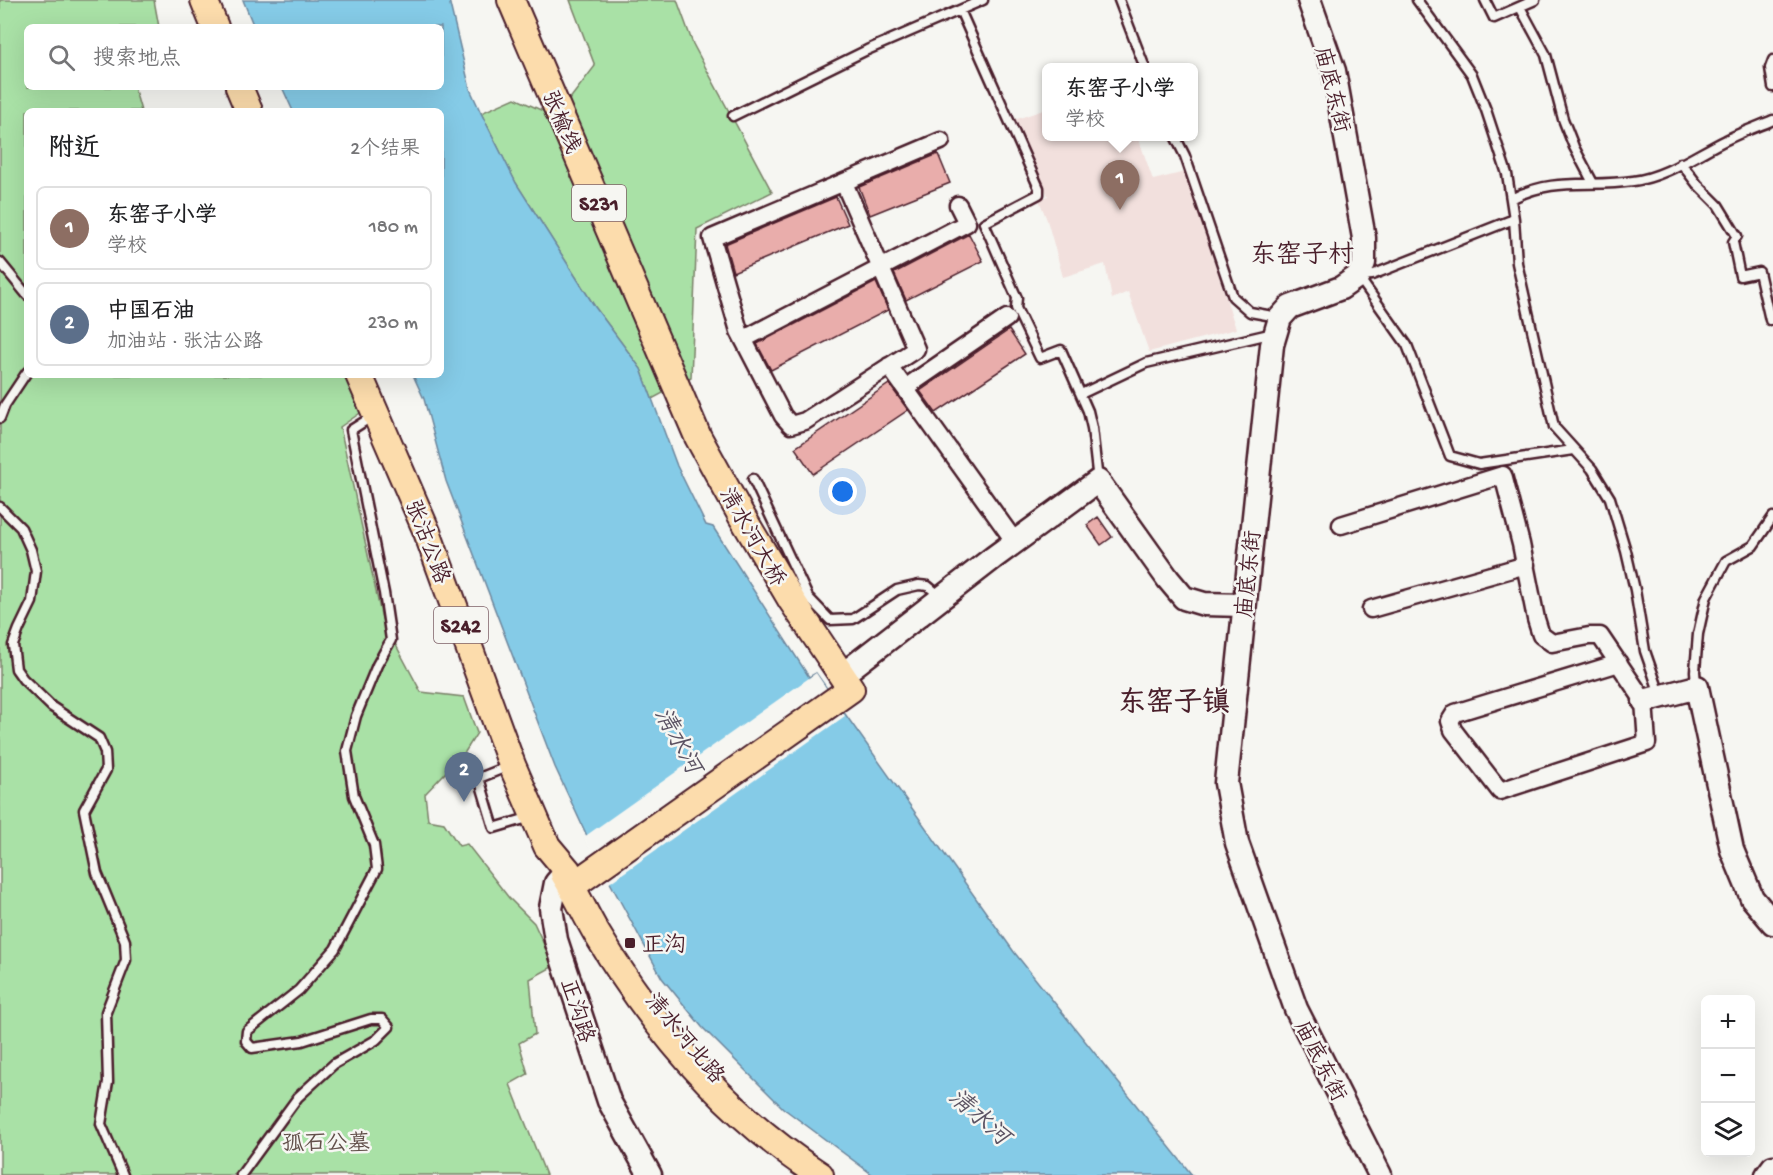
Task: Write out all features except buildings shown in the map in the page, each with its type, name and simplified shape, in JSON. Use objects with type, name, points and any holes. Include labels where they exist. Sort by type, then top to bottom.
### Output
[{"type":"main road","points":[[204,0],[214,24]]},
{"type":"main road","name":"张榆线","points":[[511,0],[685,407]]},
{"type":"main road","points":[[240,90],[248,108]]},
{"type":"main road","name":"张沽公路","points":[[360,378],[427,532],[512,765],[547,846],[579,871]]},
{"type":"main road","name":"清水河大桥","points":[[685,407],[698,437],[741,515],[837,682]]},
{"type":"main road","points":[[579,871],[837,682]]},
{"type":"main road","name":"清水河北路","points":[[579,871],[612,958],[666,1036],[707,1083],[762,1131],[820,1175]]},
{"type":"main road","name":"清水河北路","points":[[579,871],[625,961],[674,1030],[715,1076],[761,1117],[814,1161],[837,1175]]},
{"type":"street","name":"庙底东街","points":[[1309,0],[1334,71],[1364,238],[1364,263],[1358,276]]},
{"type":"street","points":[[844,183],[915,349],[805,421],[791,425],[783,416],[739,331],[712,238],[941,141]]},
{"type":"street","points":[[744,339],[967,224],[958,205]]},
{"type":"street","points":[[1277,327],[1290,307],[1341,288],[1358,276]]},
{"type":"street","points":[[904,388],[1007,318]]},
{"type":"street","name":"庙底东街","points":[[1277,327],[1272,345],[1226,783],[1237,843],[1296,1009],[1380,1175]]},
{"type":"street","points":[[889,366],[1015,542]]},
{"type":"street","points":[[1341,525],[1503,475],[1541,636],[1552,643],[1600,636],[1619,663],[1653,699]]},
{"type":"street","points":[[837,682],[859,683],[871,655],[1015,542],[1098,481],[1184,598],[1204,603],[1244,605]]},
{"type":"street","points":[[1371,609],[1526,565]]},
{"type":"street","points":[[1619,663],[1455,713],[1450,721],[1453,730],[1500,791],[1647,743],[1653,699]]},
{"type":"street","points":[[1653,699],[1697,687],[1732,850],[1752,898],[1773,923]]},
{"type":"street","name":"正沟路","points":[[579,871],[556,883],[550,908],[556,940],[609,1101],[650,1175]]},
{"type":"street","name":"正沟路","points":[[579,871],[565,900],[566,938],[598,1048],[618,1100],[661,1175]]},
{"type":"street","points":[[1767,1175],[1773,1167]]},
{"type":"lane","points":[[733,116],[867,50],[984,0]]},
{"type":"lane","points":[[1119,0],[1143,63]]},
{"type":"lane","points":[[1417,0],[1472,75],[1486,110],[1507,174],[1514,219],[1517,263],[1554,427],[1592,469],[1610,498],[1635,590],[1653,699]]},
{"type":"lane","points":[[1485,0],[1494,18],[1535,0]]},
{"type":"lane","points":[[1520,8],[1546,55],[1563,119],[1574,147],[1593,183]]},
{"type":"lane","points":[[960,10],[1039,188],[1039,194],[984,223],[1017,298],[1016,308],[1040,358],[1062,350],[1081,394],[1092,428],[1098,481]]},
{"type":"lane","points":[[1773,60],[1770,68],[1773,87]]},
{"type":"lane","points":[[1511,199],[1530,189],[1557,184],[1634,181],[1662,172],[1729,138],[1773,120]]},
{"type":"lane","points":[[1081,394],[1146,363],[1265,335],[1277,327],[1250,312],[1233,297],[1185,156],[1178,141]]},
{"type":"lane","points":[[1681,163],[1697,184],[1718,205],[1737,237],[1732,242],[1740,276],[1759,272],[1770,320],[1773,320]]},
{"type":"lane","points":[[1358,276],[1372,275],[1514,219]]},
{"type":"lane","points":[[0,262],[24,291]]},
{"type":"lane","points":[[1358,276],[1407,345],[1450,456],[1479,464],[1573,450]]},
{"type":"lane","points":[[0,418],[5,405],[24,376]]},
{"type":"lane","points":[[241,1175],[298,1097],[334,1064],[376,1040],[389,1027],[382,1019],[371,1019],[302,1041],[252,1048],[246,1041],[247,1031],[298,990],[335,950],[377,869],[374,845],[354,796],[347,752],[356,716],[377,665],[391,640],[384,593],[351,430],[376,414]]},
{"type":"lane","points":[[753,479],[808,597],[830,620],[853,619],[897,590],[919,585],[928,586],[942,598]]},
{"type":"lane","points":[[0,507],[21,528],[31,550],[36,571],[32,602],[13,645],[16,669],[52,707],[99,738],[105,752],[106,770],[84,810],[97,873],[125,940],[126,960],[106,1012],[108,1082],[101,1124],[123,1175]]},
{"type":"lane","points":[[1697,687],[1695,671],[1698,634],[1706,598],[1726,561],[1754,546],[1773,517]]},
{"type":"lane","points":[[512,765],[479,778],[494,828],[534,816]]},
{"type":"shaded area","points":[[1042,110],[1042,141],[1139,141],[1153,180],[1185,172],[1236,329],[1149,352],[1128,292],[1112,299],[1105,264],[1063,277],[1039,200],[1048,196],[1014,120]]},
{"type":"green space","name":"孤石公墓","points":[[0,0],[154,0],[158,24],[24,24],[24,90],[135,90],[140,108],[24,108],[24,378],[352,378],[366,409],[340,427],[382,619],[421,692],[464,697],[477,733],[465,752],[425,794],[428,820],[444,823],[459,846],[467,844],[509,898],[534,923],[554,966],[530,979],[535,1034],[519,1043],[528,1074],[510,1084],[546,1175],[0,1175]]},
{"type":"green space","points":[[570,0],[677,0],[693,44],[772,192],[697,229],[691,378],[652,399],[641,369],[595,307],[516,183],[481,113],[515,98],[556,117],[595,66]]},
{"type":"water","name":"清水河","points":[[243,0],[449,0],[470,89],[481,113],[516,183],[595,307],[641,369],[677,466],[706,525],[713,527],[809,677],[816,673],[1014,952],[1192,1175],[873,1175],[783,1108],[702,1027],[662,978],[601,866],[555,767],[446,481],[424,399],[414,378],[444,378],[444,108],[292,108],[283,90],[444,90],[444,24],[253,24]]},
{"type":"pier","points":[[816,673],[845,716],[608,884],[584,837]]},
{"type":"place","name":"东窑子小学","points":[[1120,210]]},
{"type":"place","name":"中国石油","points":[[464,802]]},
{"type":"place","name":"正沟","points":[[630,943]]},
{"type":"district","name":"东窑子村","points":[[1302,253]]},
{"type":"district","name":"东窑子镇","points":[[1174,700]]}]
